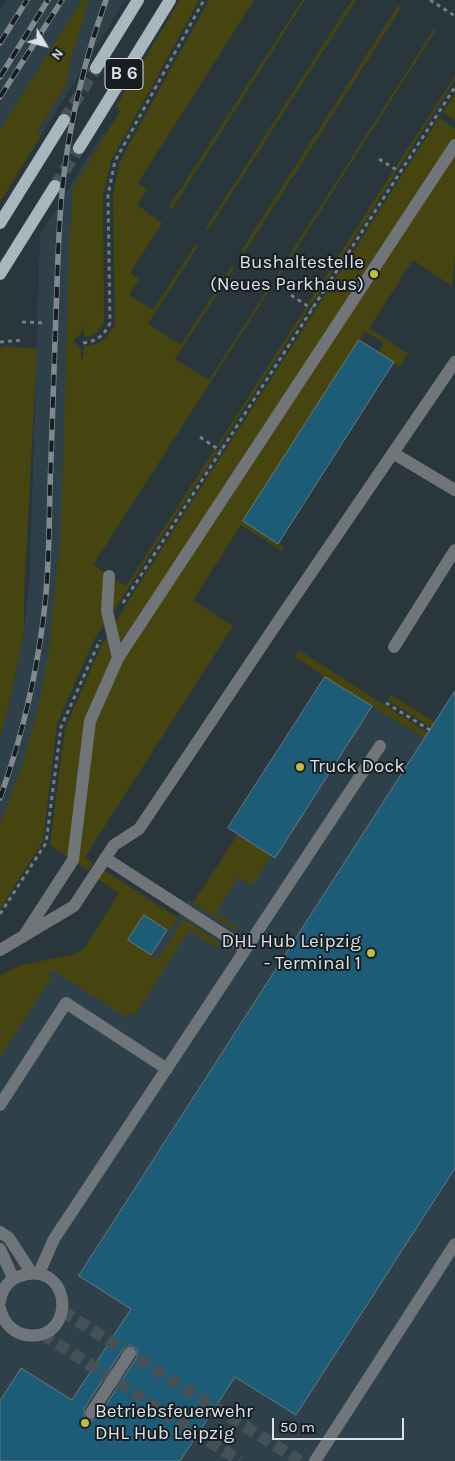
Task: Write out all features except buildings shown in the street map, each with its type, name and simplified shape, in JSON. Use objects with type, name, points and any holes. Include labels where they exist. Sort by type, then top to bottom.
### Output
[{"type":"main road","name":"B 6","points":[[96,68],[138,0]]},
{"type":"main road","name":"B 6","points":[[79,148],[170,0]]},
{"type":"main road","points":[[0,224],[64,120]]},
{"type":"main road","points":[[0,274],[55,186]]},
{"type":"street","points":[[22,936],[73,860],[90,721],[118,658],[455,145]]},
{"type":"street","points":[[0,950],[74,906],[114,845],[139,829],[455,362]]},
{"type":"street","points":[[393,453],[455,490]]},
{"type":"street","points":[[394,647],[455,550]]},
{"type":"street","points":[[109,576],[107,611],[118,658]]},
{"type":"street","points":[[35,1273],[54,1239],[380,746]]},
{"type":"street","points":[[106,858],[246,949]]},
{"type":"street","points":[[0,1105],[66,1003],[167,1069]]},
{"type":"street","points":[[0,1232],[9,1238],[35,1273]]},
{"type":"street","points":[[315,1461],[455,1244]]},
{"type":"street","points":[[0,1249],[13,1278]]},
{"type":"street","points":[[0,1301],[6,1286],[13,1278],[35,1273],[48,1277],[55,1283],[60,1291],[62,1310],[58,1320],[51,1328],[42,1334],[32,1336],[3,1327],[0,1308]]},
{"type":"street","points":[[91,1413],[130,1353]]},
{"type":"path","points":[[82,343],[94,341],[101,337],[110,323],[108,195],[115,161],[204,0]]},
{"type":"path","points":[[430,0],[455,16]]},
{"type":"path","points":[[379,158],[400,172]]},
{"type":"path","points":[[291,295],[312,309]]},
{"type":"path","points":[[22,322],[46,323]]},
{"type":"path","points":[[0,342],[24,340]]},
{"type":"path","points":[[200,436],[221,451]]},
{"type":"path","points":[[386,703],[430,730]]},
{"type":"shaded area","points":[[7,0],[82,0],[0,130],[0,11]]},
{"type":"shaded area","points":[[82,0],[89,0],[71,59],[66,85],[37,132],[41,136],[0,202],[0,130]]},
{"type":"shaded area","points":[[89,0],[125,0],[41,136],[37,133],[66,85],[71,59]]},
{"type":"shaded area","points":[[180,0],[199,0],[111,161],[103,196],[104,321],[97,332],[84,337],[84,327],[82,326],[82,333],[74,339],[74,342],[81,350],[81,358],[83,359],[84,346],[90,346],[103,340],[115,324],[113,194],[120,161],[209,0],[254,0],[138,183],[147,189],[137,205],[162,223],[130,273],[139,279],[129,295],[153,310],[196,244],[198,246],[148,324],[181,345],[231,267],[234,268],[175,359],[209,380],[267,290],[269,291],[93,565],[126,586],[215,449],[218,451],[94,640],[57,724],[43,841],[0,909],[0,825],[22,766],[39,706],[49,651],[61,532],[69,256],[73,187],[120,111],[116,106]]},
{"type":"shaded area","points":[[302,0],[305,0],[172,209],[169,207]]},
{"type":"shaded area","points":[[352,0],[356,0],[208,230],[206,228]]},
{"type":"shaded area","points":[[398,6],[401,8],[244,253],[241,251]]},
{"type":"shaded area","points":[[434,29],[436,30],[279,276],[277,274]]},
{"type":"shaded area","points":[[455,76],[455,80],[398,169],[395,168]]},
{"type":"shaded area","points":[[455,94],[455,120],[443,112]]},
{"type":"shaded area","points":[[439,118],[455,129],[455,258],[452,286],[413,260],[369,328],[408,354],[400,367],[378,353],[384,343],[365,331],[244,521],[284,548],[282,551],[241,525],[193,600],[233,626],[85,857],[93,863],[88,870],[50,845],[65,729],[101,646]]},
{"type":"shaded area","points":[[102,134],[105,135],[83,171],[79,210],[58,639],[0,878],[0,740],[24,630],[30,576],[40,235]]},
{"type":"shaded area","points":[[393,171],[396,173],[311,305],[308,304]]},
{"type":"shaded area","points":[[306,307],[309,308],[219,447],[217,446]]},
{"type":"shaded area","points":[[6,346],[37,349],[24,595],[24,630],[0,740],[0,348]]},
{"type":"shaded area","points":[[300,651],[428,733],[425,739],[296,657]]},
{"type":"shaded area","points":[[325,677],[424,739],[455,691],[455,1461],[0,1461],[0,1045],[54,962],[147,953],[128,940],[144,915],[167,930],[189,900],[194,903],[238,834],[228,828]]},
{"type":"shaded area","points":[[391,695],[435,722],[432,728],[388,700]]},
{"type":"shaded area","points":[[238,834],[271,856],[252,886],[238,877],[216,912],[239,928],[237,931],[193,903]]},
{"type":"shaded area","points":[[104,870],[178,918],[169,931],[144,915],[128,940],[158,959],[184,919],[218,942],[219,945],[217,948],[189,930],[135,1015],[130,1012],[127,1018],[53,970],[49,975],[52,977],[0,1057],[0,975],[22,965],[75,954],[82,950],[119,893],[98,879]]},
{"type":"tunnel","points":[[64,120],[96,68]]},
{"type":"tunnel","points":[[55,186],[79,148]]},
{"type":"tunnel","points":[[62,1311],[300,1461]]},
{"type":"tunnel","points":[[42,1334],[240,1461]]},
{"type":"railway","points":[[0,43],[27,0]]},
{"type":"railway","points":[[0,77],[48,0]]},
{"type":"railway","points":[[0,97],[62,0]]},
{"type":"railway","points":[[0,798],[26,711],[43,621],[48,554],[59,226],[62,191],[67,152],[80,86],[106,0]]},
{"type":"place","name":"Bushaltestelle (Neues Parkhaus)","points":[[374,274]]},
{"type":"place","name":"Truck Dock","points":[[300,767]]},
{"type":"place","name":"DHL Hub Leipzig - Terminal 1","points":[[371,953]]},
{"type":"place","name":"Betriebsfeuerwehr DHL Hub Leipzig","points":[[85,1423]]}]
